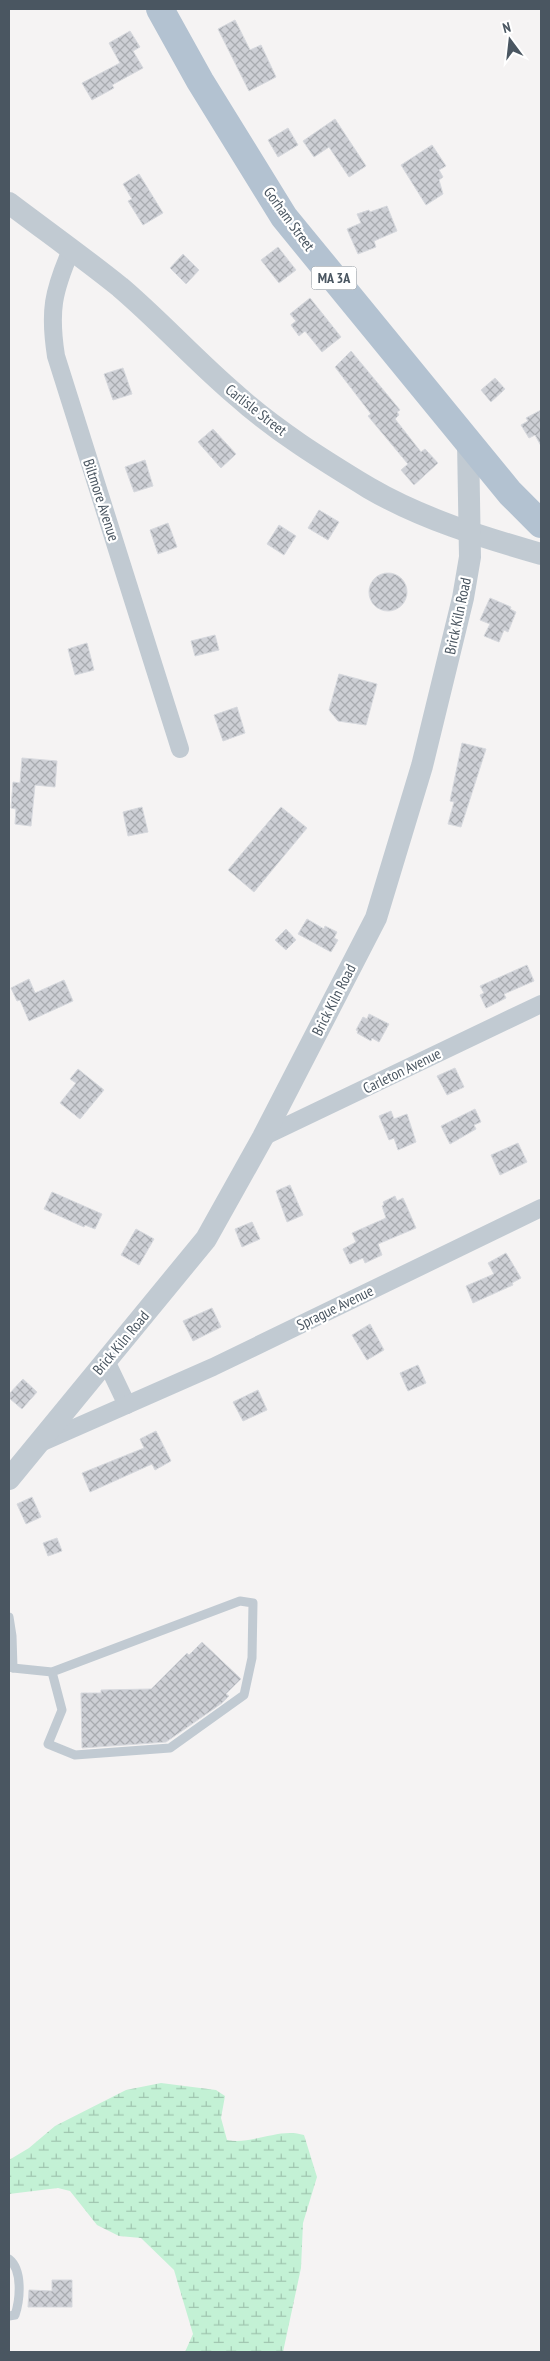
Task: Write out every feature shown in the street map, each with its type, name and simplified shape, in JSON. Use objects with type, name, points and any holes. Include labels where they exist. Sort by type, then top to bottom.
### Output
[{"type":"main road","name":"Gorham Street","points":[[160,9],[200,81],[284,217],[510,493],[541,524]]},
{"type":"street","name":"Carlisle Street","points":[[9,203],[126,292],[201,364],[276,427],[370,488],[469,533],[541,554]]},
{"type":"street","name":"Biltmore Avenue","points":[[71,250],[60,277],[52,307],[56,356],[180,749]]},
{"type":"street","name":"Brick Kiln Road","points":[[9,1479],[206,1239],[263,1137],[376,918],[422,766],[456,628],[470,557],[468,441]]},
{"type":"street","name":"Carleton Avenue","points":[[263,1137],[541,1004]]},
{"type":"street","name":"Sprague Avenue","points":[[35,1446],[213,1367],[541,1208]]},
{"type":"street","points":[[106,1361],[128,1405]]},
{"type":"lane","points":[[9,1616],[12,1636],[11,1668],[52,1672],[240,1601],[253,1603],[252,1658],[244,1695],[170,1748],[75,1755],[48,1744],[62,1710],[52,1672]]},
{"type":"lane","points":[[9,2259],[17,2269],[19,2303],[15,2315],[9,2316]]},
{"type":"green space","points":[[161,2083],[216,2090],[225,2096],[221,2118],[227,2140],[246,2140],[285,2133],[304,2135],[317,2177],[303,2223],[301,2268],[283,2352],[185,2352],[193,2334],[174,2270],[141,2238],[119,2236],[97,2225],[70,2191],[58,2188],[9,2194],[9,2160],[29,2148],[55,2126],[126,2090]]},
{"type":"building","points":[[235,20],[250,50],[261,45],[276,77],[249,91],[218,29]]},
{"type":"building","points":[[130,31],[140,47],[133,51],[143,68],[112,85],[114,88],[92,100],[82,83],[120,63],[109,43]]},
{"type":"building","points":[[335,119],[366,166],[349,177],[329,147],[314,157],[303,141]]},
{"type":"building","points":[[288,128],[298,145],[278,157],[268,140]]},
{"type":"building","points":[[432,145],[446,166],[439,170],[443,177],[439,180],[443,194],[426,205],[401,165]]},
{"type":"building","points":[[139,174],[163,213],[143,225],[128,201],[132,199],[123,184]]},
{"type":"building","points":[[387,206],[397,231],[374,241],[376,247],[358,254],[347,229],[361,223],[357,214]]},
{"type":"building","points":[[278,247],[296,270],[279,283],[261,260]]},
{"type":"building","points":[[183,254],[199,270],[186,284],[170,268]]},
{"type":"building","points":[[310,298],[341,337],[322,352],[305,331],[299,336],[291,325],[296,321],[290,314]]},
{"type":"building","points":[[351,351],[400,410],[397,412],[399,415],[395,419],[421,452],[425,449],[438,463],[414,485],[401,470],[408,464],[368,416],[371,414],[335,367]]},
{"type":"building","points":[[123,368],[132,394],[113,400],[104,374]]},
{"type":"building","points":[[495,378],[505,389],[491,402],[481,390]]},
{"type":"building","points":[[541,410],[541,446],[535,435],[529,438],[521,425],[528,421],[526,418]]},
{"type":"building","points":[[213,429],[236,454],[221,468],[198,442]]},
{"type":"building","points":[[145,460],[153,486],[134,492],[125,467]]},
{"type":"building","points":[[319,510],[339,522],[328,540],[308,528]]},
{"type":"building","points":[[168,523],[177,547],[158,554],[150,530]]},
{"type":"building","points":[[279,525],[296,536],[284,555],[267,544]]},
{"type":"building","points":[[388,573],[401,579],[407,592],[401,605],[388,611],[375,605],[369,592],[375,579]]},
{"type":"building","points":[[490,598],[511,607],[510,609],[516,612],[508,632],[504,630],[499,642],[484,636],[490,624],[480,620]]},
{"type":"building","points":[[215,635],[219,650],[195,656],[191,641]]},
{"type":"building","points":[[87,643],[94,670],[75,675],[68,649]]},
{"type":"building","points":[[339,674],[377,684],[366,725],[338,721],[329,710]]},
{"type":"building","points":[[237,707],[245,733],[223,741],[214,715]]},
{"type":"building","points":[[462,743],[486,749],[461,827],[448,824],[454,802],[450,801]]},
{"type":"building","points":[[22,758],[57,761],[55,787],[35,785],[31,826],[15,824],[16,809],[11,808],[13,782],[20,783]]},
{"type":"building","points":[[142,807],[148,832],[128,836],[123,812]]},
{"type":"building","points":[[281,807],[307,828],[254,892],[228,870]]},
{"type":"building","points":[[307,919],[324,929],[325,926],[337,932],[334,938],[338,940],[331,952],[298,934]]},
{"type":"building","points":[[286,929],[296,940],[286,950],[275,940]]},
{"type":"building","points":[[527,965],[534,981],[504,994],[506,998],[486,1008],[480,995],[484,993],[480,986]]},
{"type":"building","points":[[29,979],[35,993],[64,980],[73,1001],[29,1021],[20,1000],[17,1001],[11,988]]},
{"type":"building","points":[[369,1014],[389,1024],[379,1042],[372,1038],[371,1041],[357,1033],[358,1031],[356,1030],[363,1017],[367,1019]]},
{"type":"building","points":[[455,1068],[464,1087],[447,1095],[437,1076]]},
{"type":"building","points":[[78,1069],[104,1090],[80,1119],[60,1103],[76,1083],[70,1079]]},
{"type":"building","points":[[475,1109],[481,1122],[474,1125],[476,1129],[450,1144],[441,1126]]},
{"type":"building","points":[[391,1111],[394,1119],[407,1114],[416,1142],[398,1150],[394,1138],[389,1140],[379,1116]]},
{"type":"building","points":[[518,1143],[527,1162],[500,1175],[491,1155]]},
{"type":"building","points":[[290,1185],[303,1215],[287,1222],[276,1191]]},
{"type":"building","points":[[52,1192],[102,1214],[95,1229],[85,1225],[84,1227],[44,1209]]},
{"type":"building","points":[[395,1196],[397,1201],[403,1198],[416,1228],[378,1244],[382,1255],[365,1263],[363,1258],[350,1264],[343,1249],[356,1242],[352,1233],[386,1218],[382,1206],[384,1205],[383,1202]]},
{"type":"building","points":[[252,1222],[260,1239],[242,1247],[235,1229]]},
{"type":"building","points":[[136,1229],[154,1239],[139,1265],[121,1255]]},
{"type":"building","points":[[506,1253],[521,1278],[512,1283],[513,1285],[473,1303],[466,1286],[494,1274],[488,1263]]},
{"type":"building","points":[[212,1308],[221,1327],[193,1341],[183,1321]]},
{"type":"building","points":[[370,1324],[384,1350],[367,1360],[352,1335]]},
{"type":"building","points":[[418,1365],[426,1383],[408,1391],[400,1373]]},
{"type":"building","points":[[23,1379],[37,1392],[22,1409],[9,1398],[9,1394]]},
{"type":"building","points":[[258,1390],[267,1410],[243,1421],[233,1402]]},
{"type":"building","points":[[156,1431],[171,1461],[155,1470],[152,1464],[90,1492],[82,1473],[144,1448],[140,1439]]},
{"type":"building","points":[[32,1497],[41,1517],[26,1524],[17,1504]]},
{"type":"building","points":[[57,1538],[62,1551],[48,1556],[43,1543]]},
{"type":"building","points":[[202,1642],[241,1679],[226,1694],[229,1696],[222,1703],[166,1742],[82,1748],[81,1693],[101,1693],[101,1690],[151,1689],[187,1653],[189,1655]]},
{"type":"building","points":[[52,2280],[72,2280],[72,2307],[28,2307],[29,2290],[52,2291]]}]
